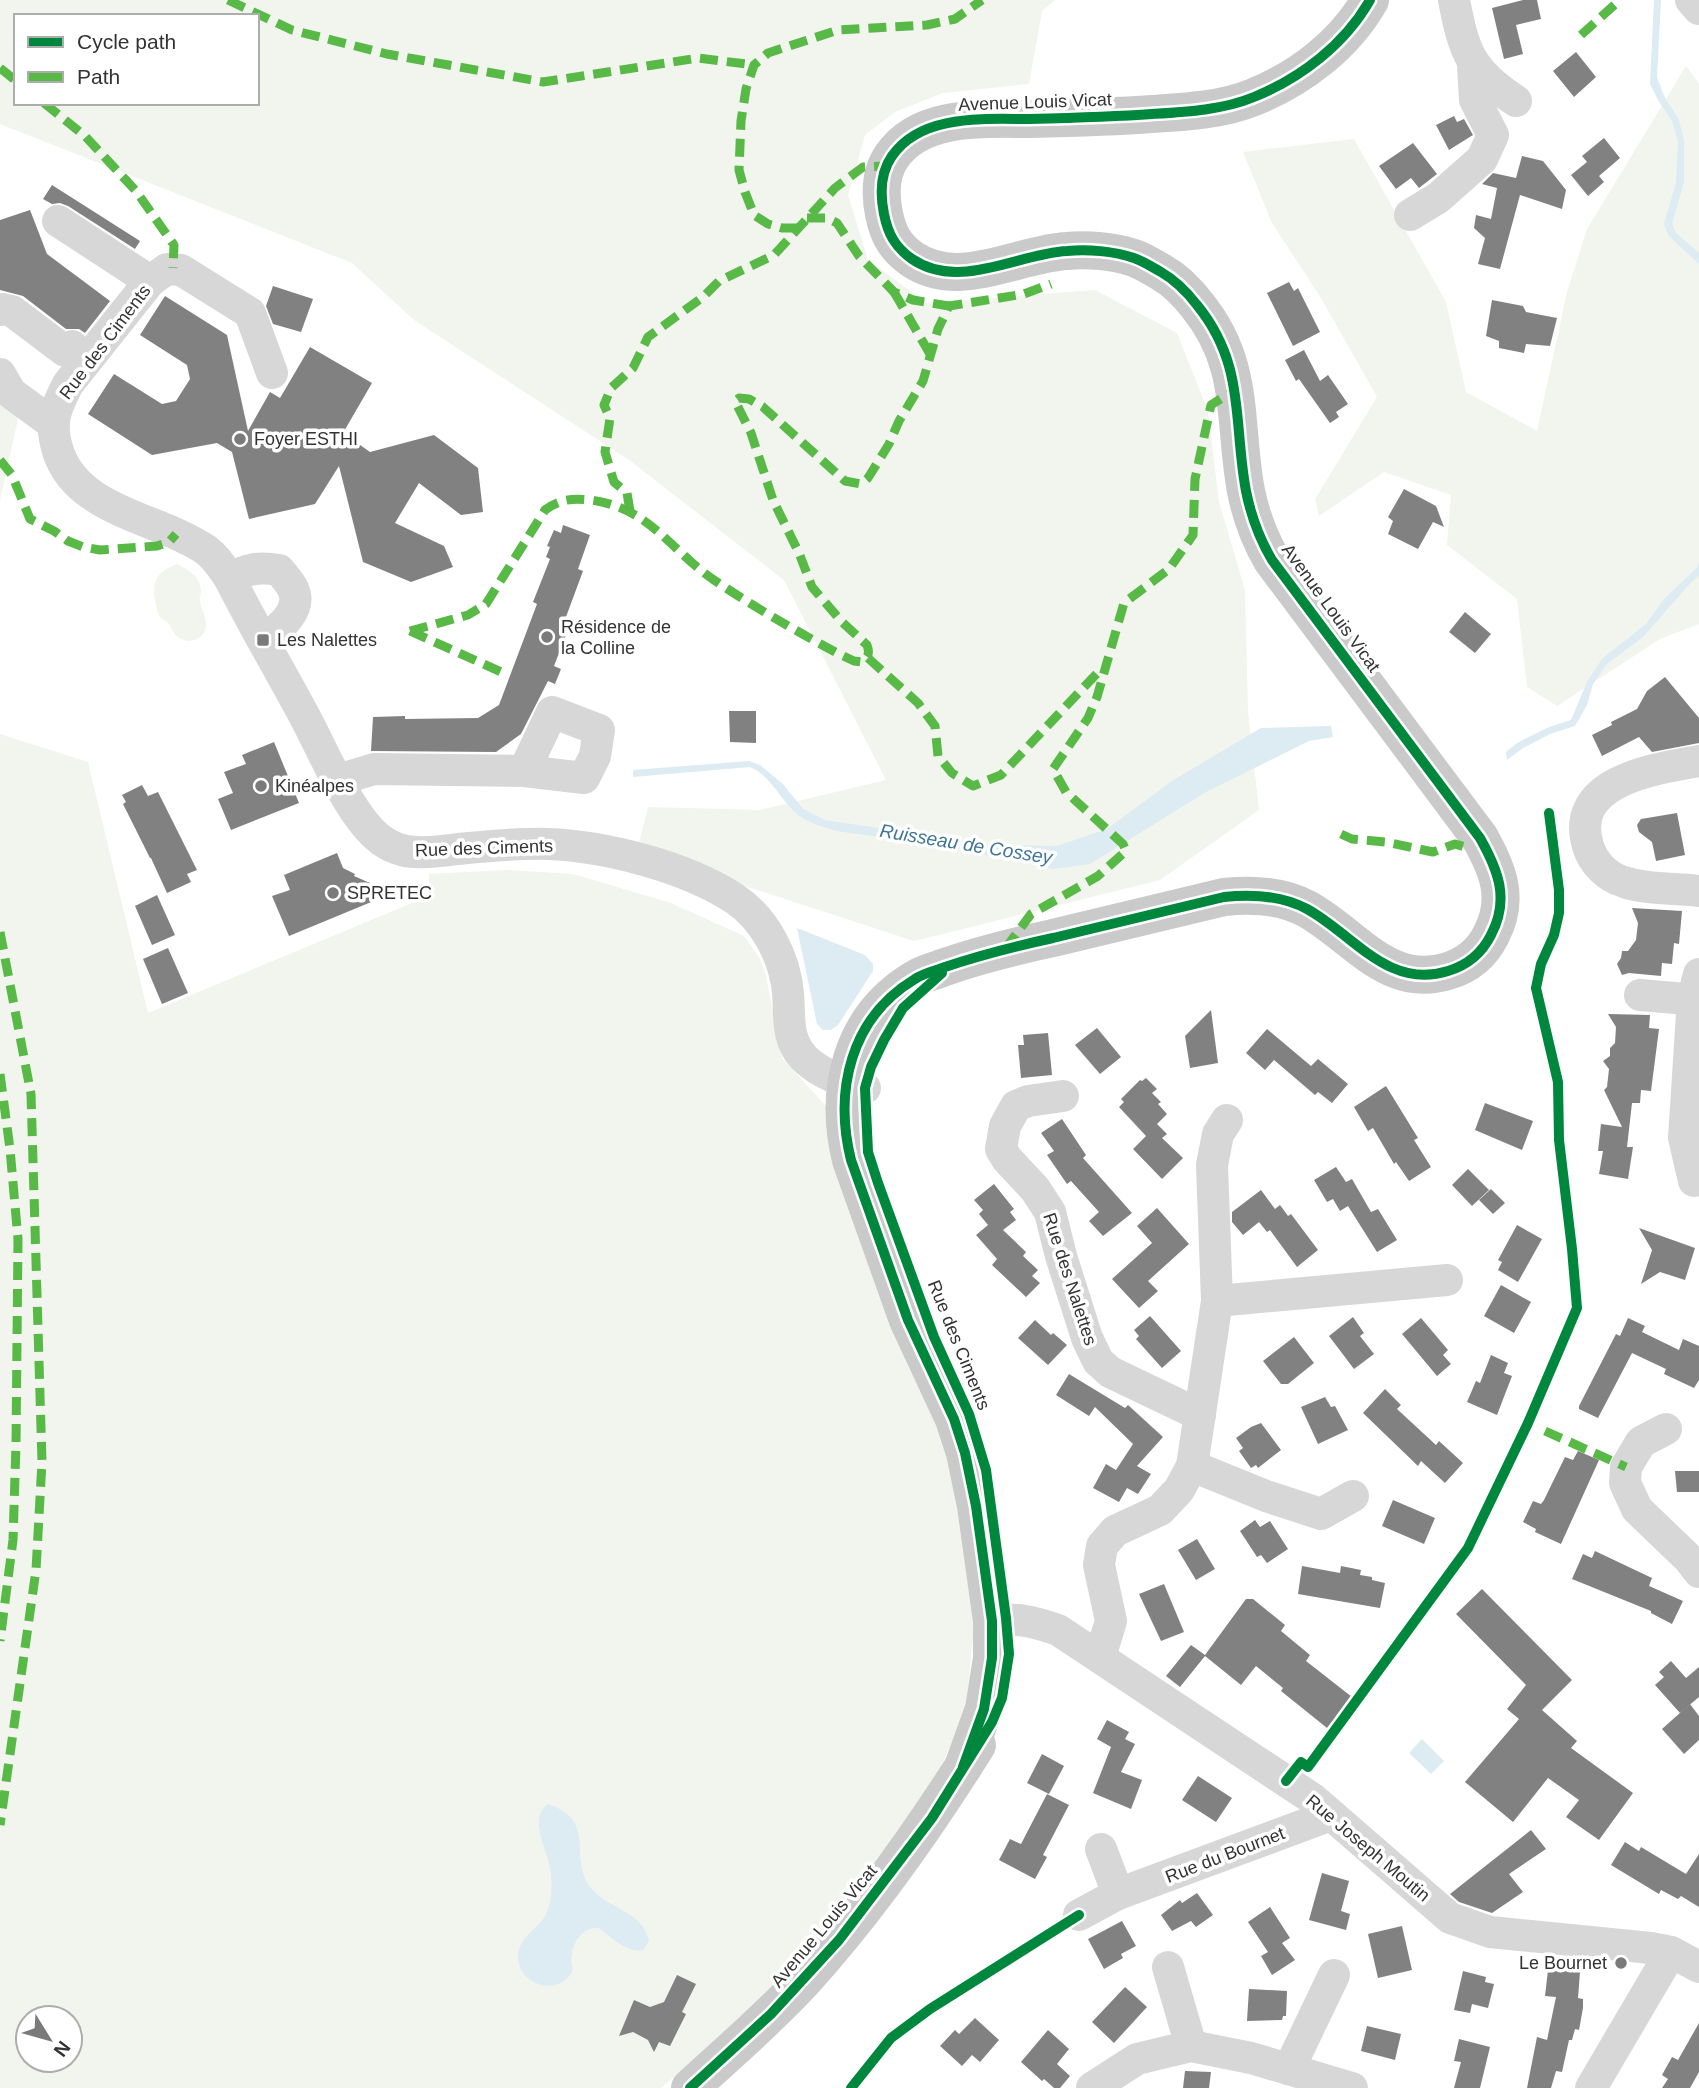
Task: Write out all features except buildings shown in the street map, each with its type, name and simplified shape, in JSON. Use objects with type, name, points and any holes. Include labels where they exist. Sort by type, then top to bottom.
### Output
[{"type":"main road","name":"Avenue Louis Vicat","points":[[856,1085],[871,1067],[903,1008],[952,965],[1035,942],[1224,897],[1247,895],[1285,900],[1306,908],[1380,963],[1400,972],[1419,975],[1441,974],[1474,959],[1494,931],[1501,896],[1496,866],[1480,838],[1272,560],[1254,526],[1246,489],[1236,389],[1225,347],[1206,315],[1187,291],[1165,274],[1133,257],[1097,252],[1067,251],[1028,257],[973,272],[940,272],[925,267],[897,247],[887,232],[880,194],[886,166],[906,139],[943,123],[1197,111],[1253,98],[1297,75],[1336,44],[1370,0]]},
{"type":"main road","name":"Rue des Ciments","points":[[856,1085],[868,1152],[878,1183],[934,1337],[969,1414],[981,1450],[988,1484],[999,1620]]},
{"type":"main road","name":"Avenue Louis Vicat","points":[[690,2088],[771,2014],[839,1940],[910,1848],[963,1767],[984,1709],[999,1620]]},
{"type":"street","points":[[1454,0],[1461,37],[1473,65],[1491,85],[1516,101]]},
{"type":"street","points":[[1692,0],[1699,9]]},
{"type":"street","points":[[1410,215],[1437,198],[1482,159],[1493,135],[1475,100],[1473,65]]},
{"type":"street","points":[[58,221],[150,281]]},
{"type":"street","name":"Rue des Ciments","points":[[271,373],[250,313],[181,270],[167,269],[150,281],[68,384],[52,423],[61,462],[76,482],[101,501],[205,550],[215,558],[230,579],[338,780],[366,826],[381,839],[397,849],[415,852],[549,844],[600,851],[682,874],[715,887],[737,900],[768,933],[777,952],[788,992],[789,1029],[795,1046],[815,1068],[856,1085]]},
{"type":"street","points":[[0,374],[11,393],[52,423]]},
{"type":"street","points":[[230,579],[240,572],[260,567],[279,570],[293,587],[296,599],[292,614],[263,640]]},
{"type":"street","points":[[1699,761],[1652,770],[1609,786],[1597,797],[1585,826],[1590,853],[1598,866],[1609,876],[1641,886],[1699,891]]},
{"type":"street","points":[[338,780],[374,769],[524,771]]},
{"type":"street","points":[[1640,995],[1697,990],[1684,1138],[1695,1181]]},
{"type":"street","name":"Rue des Nalettes","points":[[1063,1096],[1016,1105],[1005,1126],[1001,1149],[1050,1212],[1083,1326],[1098,1361],[1110,1372],[1200,1415]]},
{"type":"street","points":[[1100,1657],[1111,1621],[1099,1565],[1102,1546],[1115,1531],[1160,1510],[1179,1490],[1192,1466],[1217,1301],[1212,1165],[1218,1134],[1227,1120]]},
{"type":"street","points":[[1217,1301],[1447,1280]]},
{"type":"street","points":[[1666,1430],[1641,1442],[1626,1467],[1625,1483],[1637,1509],[1689,1559],[1699,1573]]},
{"type":"street","points":[[1192,1466],[1266,1496],[1321,1514],[1353,1496]]},
{"type":"street","name":"Rue Joseph Moutin","points":[[999,1620],[1031,1620],[1058,1630],[1100,1657],[1313,1799],[1450,1918],[1490,1932],[1671,1952],[1699,1967]]},
{"type":"street","name":"Rue du Bournet","points":[[1079,1915],[1118,1894],[1331,1815]]},
{"type":"street","points":[[1101,1849],[1118,1894]]},
{"type":"street","points":[[1591,2088],[1671,1952]]},
{"type":"street","points":[[1168,1967],[1191,2046]]},
{"type":"street","points":[[1289,2069],[1334,1975]]},
{"type":"street","points":[[1092,2088],[1137,2059],[1191,2046],[1251,2058],[1352,2088]]},
{"type":"shaded area","points":[[0,0],[1055,0],[1042,11],[1029,84],[943,93],[895,112],[865,135],[848,195],[868,260],[927,303],[1095,290],[1177,333],[1208,411],[1219,502],[1245,590],[1248,712],[1259,810],[1160,880],[914,941],[637,851],[648,807],[760,810],[886,780],[784,580],[629,460],[414,320],[352,263],[0,124]]},
{"type":"shaded area","points":[[1654,0],[1661,0],[1657,77],[1664,96],[1679,120],[1684,141],[1684,182],[1672,224],[1676,233],[1699,253],[1699,264],[1669,236],[1664,224],[1676,183],[1678,141],[1672,121],[1650,84]]},
{"type":"shaded area","points":[[1686,66],[1699,84],[1699,624],[1660,639],[1557,706],[1527,687],[1517,599],[1447,545],[1451,495],[1384,472],[1319,516],[1315,499],[1377,397],[1321,298],[1272,223],[1243,152],[1354,139],[1446,302],[1466,392],[1537,431],[1567,292],[1587,229]]},
{"type":"shaded area","points":[[0,387],[18,419],[0,500]]},
{"type":"shaded area","points":[[1699,562],[1699,575],[1694,579],[1693,576],[1685,583],[1687,587],[1644,636],[1607,664],[1593,684],[1587,705],[1575,726],[1550,734],[1507,760],[1506,752],[1517,743],[1549,727],[1571,720],[1587,682],[1602,659],[1646,624],[1664,599],[1697,568]]},
{"type":"shaded area","points":[[177,564],[193,574],[200,585],[200,601],[206,627],[200,637],[193,640],[177,636],[159,616],[157,608],[155,582],[161,573]]},
{"type":"shaded area","points":[[1331,726],[1333,737],[1309,741],[1206,792],[1090,864],[1053,869],[952,848],[837,831],[821,826],[796,813],[764,776],[750,767],[633,777],[633,770],[749,761],[760,765],[783,784],[803,809],[825,820],[912,833],[961,844],[1057,846],[1107,829],[1172,781],[1261,728]]},
{"type":"shaded area","points":[[0,734],[88,762],[148,1013],[429,896],[429,874],[506,870],[573,874],[671,903],[744,936],[759,957],[766,976],[782,1058],[826,1106],[956,1470],[976,1605],[966,1709],[936,1779],[882,1853],[805,1949],[746,2014],[661,2088],[0,2088]]},
{"type":"shaded area","points":[[797,928],[865,955],[873,964],[873,971],[838,1025],[831,1030],[823,1030],[817,1024]]},
{"type":"shaded area","points":[[1422,1739],[1444,1761],[1431,1774],[1409,1753]]},
{"type":"shaded area","points":[[548,1804],[563,1811],[577,1828],[583,1873],[588,1884],[603,1899],[639,1922],[649,1941],[643,1950],[637,1950],[620,1943],[599,1928],[585,1931],[573,1948],[573,1970],[567,1979],[550,1986],[540,1985],[524,1974],[518,1955],[525,1938],[545,1916],[550,1901],[550,1866],[539,1827],[542,1810]]},
{"type":"waterway","name":"Ruisseau de Cossey","points":[[1680,589],[1699,571]]},
{"type":"marked path","points":[[228,0],[258,14]]},
{"type":"marked path","points":[[798,228],[782,228],[768,224],[754,215],[739,170],[741,121],[746,89],[754,65],[768,53],[838,30],[927,25],[955,19],[982,0]]},
{"type":"marked path","points":[[1581,35],[1620,0]]},
{"type":"marked path","points":[[259,15],[292,30],[387,54],[543,82],[698,58],[754,65]]},
{"type":"marked path","points":[[0,68],[14,79]]},
{"type":"marked path","points":[[46,105],[85,136],[136,191],[174,245],[173,268]]},
{"type":"marked path","points":[[630,511],[627,493],[614,482],[605,452],[610,418],[604,405],[611,388],[633,368],[648,337],[703,297],[719,281],[774,255],[835,188],[863,167],[886,166]]},
{"type":"marked path","points":[[807,218],[827,218],[837,223],[859,256],[894,292],[913,300],[949,306]]},
{"type":"marked path","points":[[410,631],[468,615],[486,604],[545,510],[561,501],[584,499],[629,512],[644,521],[729,590],[823,645],[854,661],[862,662],[868,654],[867,645],[842,622],[812,587],[773,500],[751,433],[735,401],[739,398],[749,399],[763,407],[845,481],[861,484],[868,478],[889,444],[899,421],[923,381],[938,329],[949,306],[1024,294],[1051,284]]},
{"type":"marked path","points":[[894,292],[930,354]]},
{"type":"marked path","points":[[1005,949],[1031,914],[1098,876],[1126,851],[1123,844],[1066,792],[1053,769],[1088,718],[1097,697],[1124,603],[1169,569],[1193,535],[1195,479],[1211,405],[1236,389]]},
{"type":"marked path","points":[[0,460],[12,475],[30,519],[68,541],[100,550],[157,546],[169,542],[176,534]]},
{"type":"marked path","points":[[410,631],[508,675]]},
{"type":"marked path","points":[[868,658],[918,703],[935,726],[938,756],[952,773],[973,786],[1001,775],[1102,668]]},
{"type":"marked path","points":[[1341,834],[1352,839],[1386,842],[1433,852],[1455,844],[1465,847]]},
{"type":"marked path","points":[[0,932],[31,1094],[42,1462],[36,1570],[0,1825]]},
{"type":"marked path","points":[[0,1074],[18,1239],[13,1540],[0,1641]]},
{"type":"marked path","points":[[1545,1431],[1626,1467]]},
{"type":"cycle path","points":[[963,1767],[984,1709],[992,1658],[992,1621],[976,1506],[965,1453],[954,1419],[908,1320],[851,1160],[846,1134],[847,1083],[852,1058],[862,1035],[875,1014],[893,995],[926,974],[998,951],[1224,897],[1277,898],[1297,904],[1389,966],[1407,973],[1427,975],[1448,971],[1474,958],[1483,947],[1497,922],[1501,897],[1496,873],[1480,838],[1267,552],[1256,527],[1246,491],[1231,372],[1213,327],[1193,300],[1176,283],[1151,266],[1134,258],[1109,252],[1075,250],[968,271],[949,272],[930,268],[906,254],[890,234],[883,206],[883,177],[892,156],[904,142],[919,132],[954,122],[1177,112],[1217,108],[1254,97],[1305,70],[1320,58],[1348,31],[1370,0]]},
{"type":"cycle path","points":[[1286,1781],[1301,1762],[1308,1767],[1468,1548],[1528,1423],[1577,1308],[1559,1140],[1558,1082],[1536,988],[1541,964],[1554,935],[1559,913],[1559,890],[1549,813]]},
{"type":"cycle path","points":[[690,2088],[771,2014],[839,1940],[932,1818],[992,1722],[1002,1698],[1009,1654],[986,1470],[969,1414],[934,1337],[868,1152],[865,1088],[871,1067],[903,1008],[942,973]]},
{"type":"cycle path","points":[[851,2088],[891,2038],[930,2009],[1079,1915]]},
{"type":"place","name":"Foyer ESTHI","points":[[240,439]]},
{"type":"place","name":"Résidence de la Colline","points":[[547,637]]},
{"type":"place","name":"Les Nalettes","points":[[263,640]]},
{"type":"place","name":"Kinéalpes","points":[[261,786]]},
{"type":"place","name":"SPRETEC","points":[[333,893]]},
{"type":"place","name":"Le Bournet","points":[[1621,1963]]}]
